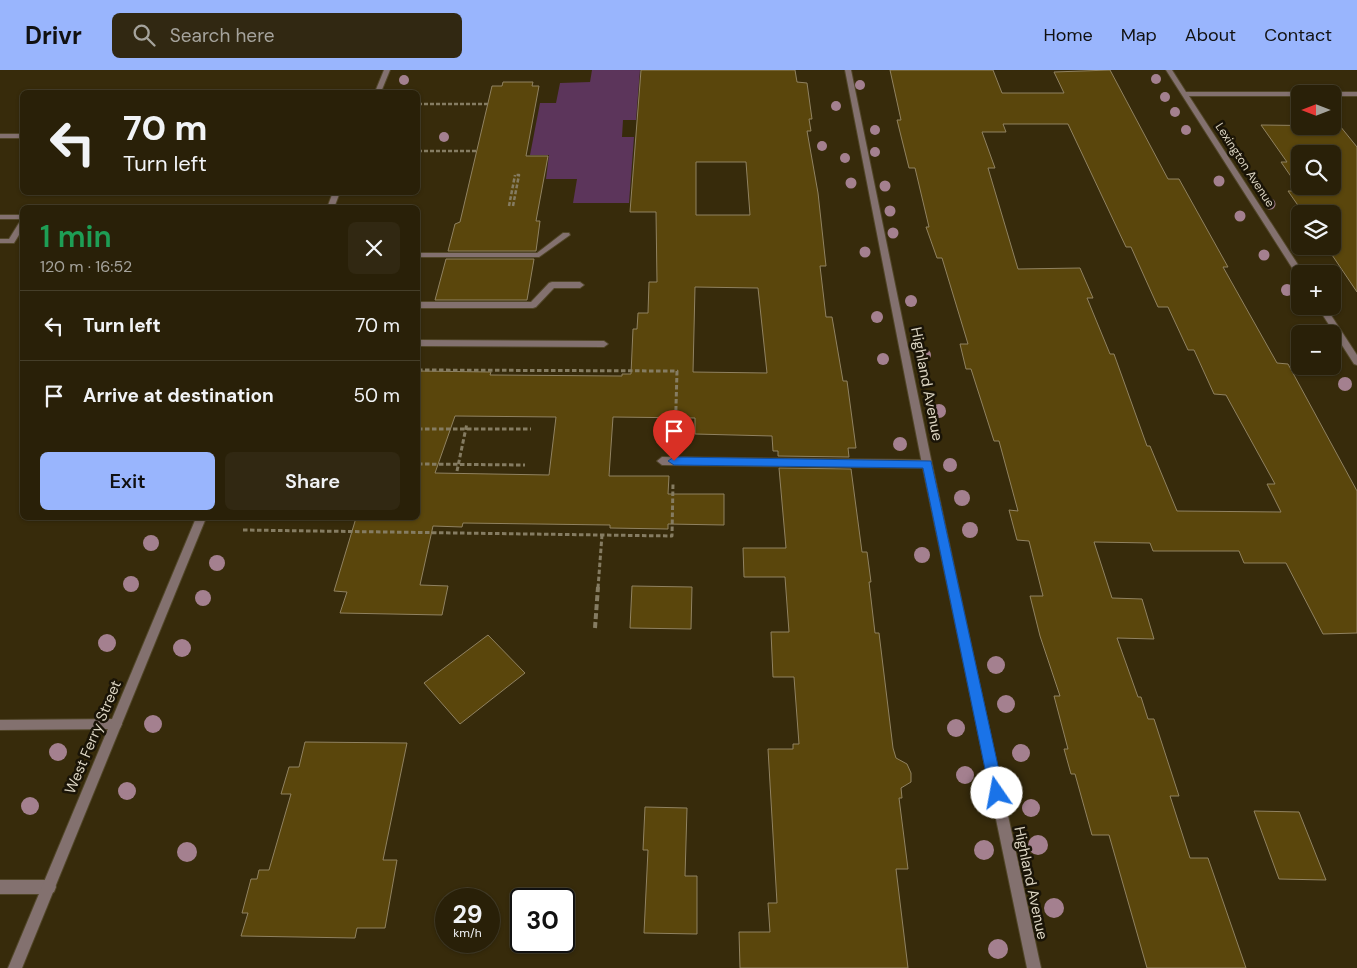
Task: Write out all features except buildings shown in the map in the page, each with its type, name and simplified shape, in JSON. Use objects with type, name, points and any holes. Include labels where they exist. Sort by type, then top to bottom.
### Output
[{"type":"street","points":[[379,90],[388,70]]},
{"type":"street","name":"Highland Avenue","points":[[848,70],[928,464],[1034,968]]},
{"type":"street","name":"Lexington Avenue","points":[[1169,70],[1294,265]]},
{"type":"street","points":[[1184,94],[1291,94]]},
{"type":"street","points":[[1341,94],[1357,94]]},
{"type":"street","points":[[0,136],[20,136]]},
{"type":"street","points":[[0,217],[20,217]]},
{"type":"street","points":[[0,241],[11,241],[20,230]]},
{"type":"street","points":[[420,255],[539,255],[566,235]]},
{"type":"street","points":[[420,305],[534,305],[552,285],[580,285]]},
{"type":"street","points":[[1327,315],[1357,362]]},
{"type":"street","points":[[420,343],[604,344]]},
{"type":"street","points":[[662,461],[928,464]]},
{"type":"street","name":"West Ferry Street","points":[[15,968],[200,520]]},
{"type":"street","points":[[0,725],[55,723],[116,724]]},
{"type":"street","points":[[0,887],[49,887]]},
{"type":"path","points":[[420,104],[488,104]]},
{"type":"path","points":[[420,151],[476,152]]},
{"type":"path","points":[[508,206],[515,175],[519,176],[513,206]]},
{"type":"path","points":[[420,370],[581,373],[677,371],[676,421]]},
{"type":"path","points":[[458,471],[467,423]]},
{"type":"path","points":[[420,428],[531,429]]},
{"type":"path","points":[[420,464],[525,465]]},
{"type":"path","points":[[243,530],[672,536],[673,482]]},
{"type":"path","points":[[595,628],[602,535]]},
{"type":"shaded area","points":[[592,70],[640,70],[636,120],[623,120],[622,137],[634,137],[629,203],[573,203],[577,179],[546,179],[549,155],[530,155],[540,103],[556,103],[560,83],[590,82]]},
{"type":"route","points":[[674,461],[928,464],[997,793]]}]
